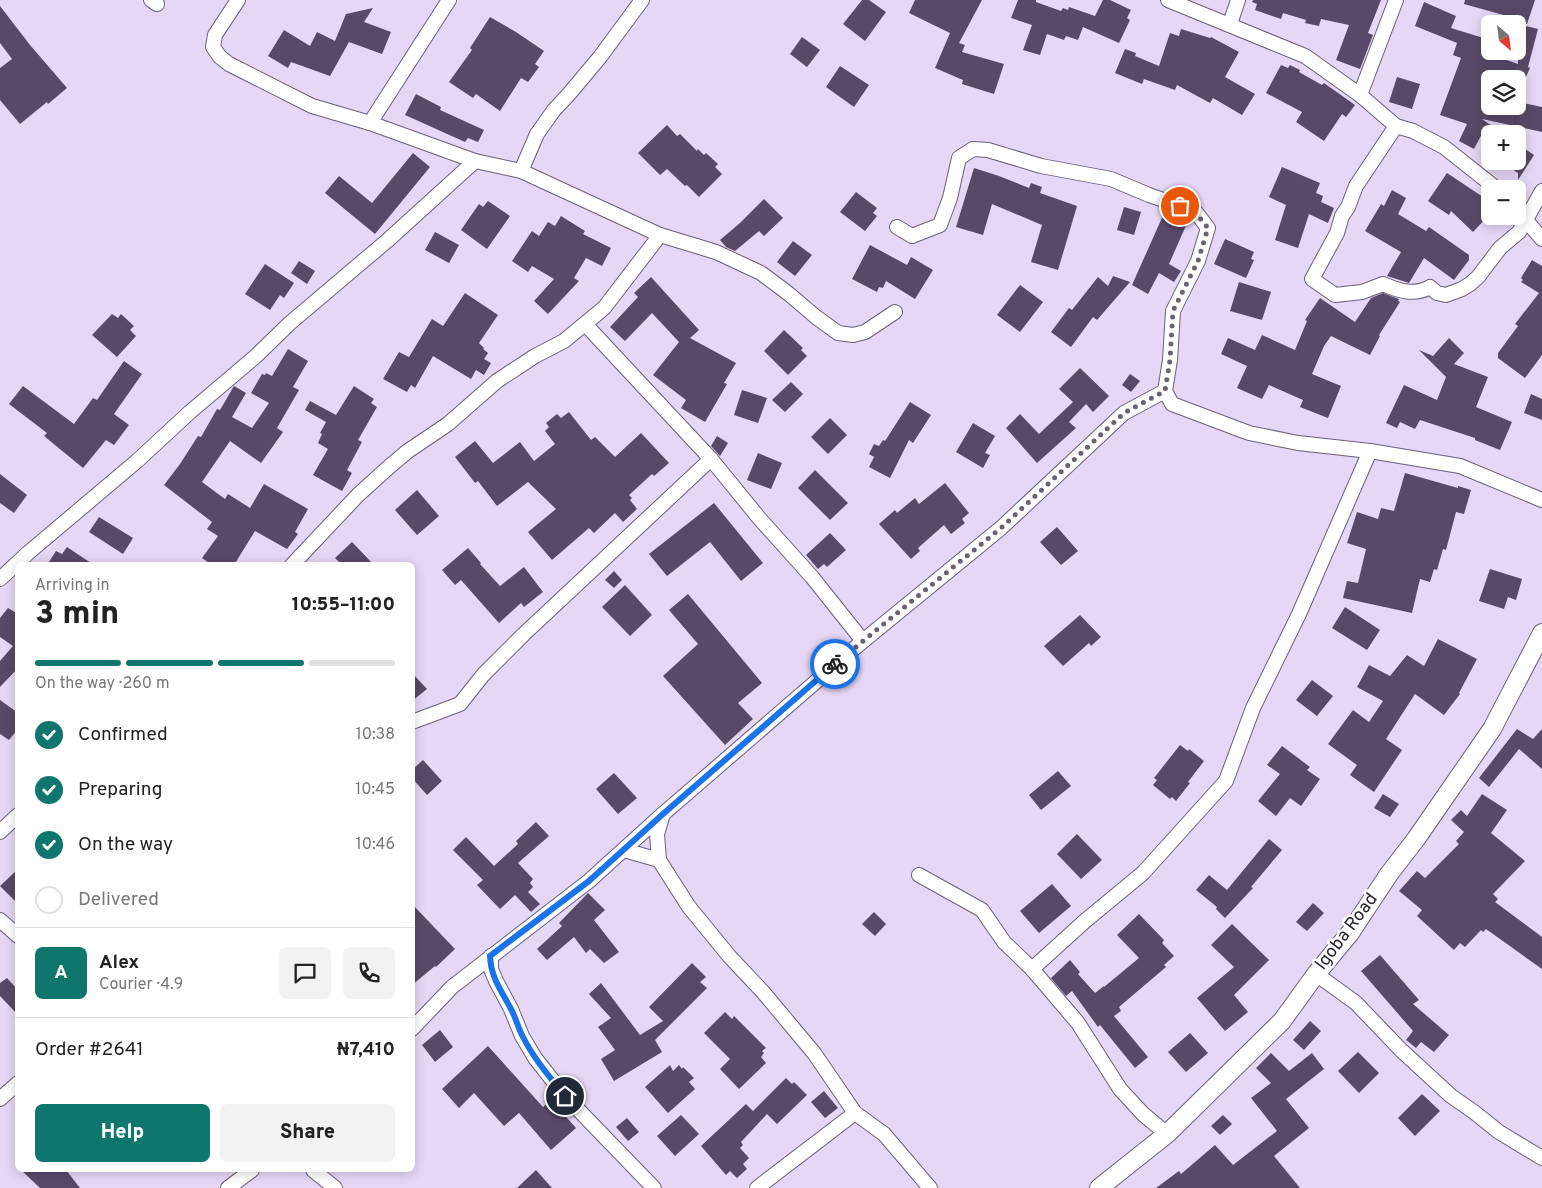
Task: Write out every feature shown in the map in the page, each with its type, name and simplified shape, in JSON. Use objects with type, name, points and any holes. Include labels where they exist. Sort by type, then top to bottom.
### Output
[{"type":"street","points":[[238,0],[215,34],[213,47],[220,57],[243,71],[312,106],[370,123],[475,161],[521,171],[660,235],[716,252],[761,273],[838,332],[853,335],[865,332],[896,312]]},
{"type":"street","points":[[370,123],[449,0]]},
{"type":"street","points":[[521,171],[537,134],[554,110],[600,57],[642,0]]},
{"type":"street","points":[[1168,0],[1305,56],[1360,95],[1396,126],[1413,130],[1444,147],[1486,180]]},
{"type":"street","points":[[1230,24],[1238,0]]},
{"type":"street","points":[[1360,95],[1396,0]]},
{"type":"street","points":[[1396,126],[1356,186],[1348,207],[1342,216],[1337,233],[1312,279],[1335,295],[1362,292],[1383,284],[1400,292],[1422,292],[1430,287],[1436,293],[1446,295],[1462,289],[1478,277],[1500,248],[1519,232],[1520,225]]},
{"type":"street","points":[[897,227],[912,236],[940,224],[950,198],[959,158],[973,149],[988,150],[1041,166],[1111,179],[1149,196],[1195,212],[1208,228],[1198,261],[1173,311],[1170,360],[1165,391],[1172,404],[1249,433],[1298,443],[1370,451],[1460,466],[1542,500]]},
{"type":"street","points":[[18,562],[137,461],[190,412],[256,356],[290,323],[388,240],[475,161]]},
{"type":"street","points":[[1526,211],[1542,191]]},
{"type":"street","points":[[1526,221],[1542,239]]},
{"type":"street","points":[[295,562],[358,495],[396,461],[448,424],[497,381],[535,356],[564,341],[604,308],[660,235]]},
{"type":"street","points":[[585,324],[711,459],[759,518],[816,582],[862,641]]},
{"type":"street","points":[[415,1026],[452,987],[589,881],[862,641],[1001,528],[1124,413],[1165,391]]},
{"type":"street","points":[[1032,969],[1142,873],[1226,781],[1253,708],[1300,614],[1370,451]]},
{"type":"street","points":[[415,721],[460,704],[483,675],[524,634],[711,459]]},
{"type":"street","points":[[0,579],[15,565]]},
{"type":"street","name":"Igoba Road","points":[[1099,1188],[1167,1134],[1282,1021],[1316,974],[1350,933],[1389,874],[1416,839],[1492,729],[1542,633]]},
{"type":"street","points":[[663,814],[657,834],[659,860],[689,907],[814,1053],[855,1113],[884,1134],[930,1188]]},
{"type":"street","points":[[0,832],[15,818]]},
{"type":"street","points":[[624,850],[659,860]]},
{"type":"street","points":[[920,875],[982,910],[1004,942],[1032,969],[1078,1023],[1120,1089],[1143,1114],[1167,1134]]},
{"type":"street","points":[[0,920],[15,933]]},
{"type":"street","points":[[490,956],[491,969],[496,982],[511,1009],[522,1036],[535,1058],[565,1096],[654,1188]]},
{"type":"street","points":[[1316,974],[1356,1003],[1401,1050],[1451,1096],[1499,1132],[1542,1158]]},
{"type":"street","points":[[0,1099],[15,1086]]},
{"type":"street","points":[[756,1188],[855,1113]]},
{"type":"street","points":[[228,1188],[249,1172]]},
{"type":"street","points":[[316,1172],[336,1188]]},
{"type":"building","points":[[862,0],[869,0],[886,12],[865,41],[843,24]]},
{"type":"building","points":[[915,0],[982,0],[959,43],[965,45],[962,52],[1004,64],[994,94],[962,84],[963,80],[935,68],[950,33],[909,13]]},
{"type":"building","points":[[1018,0],[1036,0],[1036,2],[1061,11],[1063,8],[1068,10],[1069,7],[1095,16],[1103,0],[1110,0],[1131,10],[1127,18],[1130,20],[1119,43],[1083,27],[1078,40],[1066,36],[1064,40],[1047,34],[1040,55],[1023,50],[1032,25],[1011,18]]},
{"type":"building","points":[[1253,0],[1381,0],[1368,33],[1373,35],[1360,69],[1336,60],[1349,25],[1321,19],[1319,26],[1305,23],[1306,20],[1283,13],[1281,19],[1255,10],[1257,4],[1252,2]]},
{"type":"building","points":[[1465,0],[1535,0],[1527,24],[1526,15],[1503,15],[1464,4]]},
{"type":"building","points":[[1424,2],[1456,16],[1451,28],[1481,37],[1481,60],[1506,60],[1518,64],[1518,60],[1526,60],[1526,26],[1538,29],[1528,67],[1530,68],[1526,77],[1526,70],[1481,70],[1481,115],[1526,115],[1526,104],[1542,107],[1542,132],[1526,129],[1526,125],[1510,125],[1482,119],[1491,125],[1481,125],[1481,136],[1474,149],[1459,141],[1467,124],[1440,115],[1461,58],[1453,55],[1457,43],[1415,26]]},
{"type":"building","points":[[0,6],[67,88],[20,124],[0,100],[0,68],[12,59],[0,43]]},
{"type":"building","points":[[373,8],[364,22],[391,32],[382,54],[349,42],[330,76],[291,62],[288,68],[268,56],[284,30],[310,46],[317,32],[335,41],[346,14]]},
{"type":"building","points":[[490,17],[544,51],[535,64],[539,67],[528,82],[521,78],[500,111],[476,94],[473,98],[449,82],[472,50],[470,48]]},
{"type":"building","points":[[1181,29],[1211,37],[1239,52],[1225,77],[1255,94],[1242,115],[1213,98],[1210,103],[1177,85],[1175,90],[1144,79],[1142,84],[1115,73],[1125,49],[1136,53],[1135,56],[1159,66],[1170,33],[1179,36]]},
{"type":"building","points":[[802,37],[820,50],[807,67],[790,54]]},
{"type":"building","points":[[1281,65],[1288,68],[1290,65],[1300,70],[1299,72],[1322,85],[1324,83],[1355,105],[1346,117],[1342,114],[1324,141],[1296,122],[1302,112],[1266,93]]},
{"type":"building","points":[[840,66],[869,85],[854,107],[826,87]]},
{"type":"building","points":[[1397,77],[1420,84],[1412,109],[1389,102]]},
{"type":"building","points":[[416,94],[441,107],[440,110],[484,130],[478,142],[468,138],[465,142],[405,115]]},
{"type":"building","points":[[667,125],[677,136],[680,134],[697,151],[698,149],[704,155],[706,153],[718,164],[715,167],[722,174],[699,197],[667,169],[660,175],[638,153]]},
{"type":"building","points":[[1526,150],[1534,155],[1526,168]]},
{"type":"building","points":[[413,153],[430,167],[375,234],[325,193],[339,176],[372,203]]},
{"type":"building","points":[[1282,167],[1320,183],[1316,193],[1323,196],[1321,202],[1334,208],[1328,223],[1309,214],[1298,248],[1275,240],[1286,205],[1269,197]]},
{"type":"building","points":[[974,168],[1029,188],[1031,183],[1042,187],[1040,193],[1077,206],[1058,270],[1031,262],[1042,225],[992,204],[983,235],[956,227]]},
{"type":"building","points":[[1514,170],[1524,170],[1518,180],[1518,173]]},
{"type":"building","points":[[1447,173],[1481,196],[1481,224],[1473,232],[1451,211],[1449,215],[1428,201]]},
{"type":"building","points":[[1392,190],[1406,198],[1398,214],[1426,231],[1429,227],[1469,255],[1469,260],[1454,280],[1424,258],[1409,283],[1387,276],[1401,252],[1365,231],[1381,204],[1384,206]]},
{"type":"building","points":[[856,192],[877,208],[873,213],[877,216],[865,231],[840,212]]},
{"type":"building","points":[[764,199],[783,218],[764,236],[759,231],[735,251],[726,247],[720,240]]},
{"type":"building","points":[[488,201],[510,216],[487,249],[461,230],[479,204],[483,207]]},
{"type":"building","points":[[1124,207],[1141,212],[1134,235],[1117,230]]},
{"type":"building","points":[[1165,211],[1188,221],[1169,264],[1181,271],[1174,282],[1159,273],[1148,294],[1132,285]]},
{"type":"building","points":[[561,216],[585,231],[583,234],[611,248],[602,266],[586,258],[574,278],[579,281],[548,314],[534,301],[554,279],[532,266],[528,272],[512,261],[532,231],[539,236],[548,222],[555,226]]},
{"type":"building","points":[[435,232],[459,245],[449,263],[425,250]]},
{"type":"building","points":[[1225,239],[1254,252],[1251,259],[1254,260],[1246,278],[1214,264]]},
{"type":"building","points":[[793,241],[812,255],[795,276],[777,262]]},
{"type":"building","points":[[870,245],[907,265],[911,257],[933,270],[915,299],[886,281],[883,288],[879,287],[877,292],[852,279]]},
{"type":"building","points":[[1532,260],[1542,266],[1542,355],[1525,378],[1498,358],[1498,353],[1518,326],[1515,324],[1539,293],[1521,282],[1523,280],[1521,278]]},
{"type":"building","points":[[299,261],[315,271],[307,284],[291,273]]},
{"type":"building","points":[[265,264],[294,283],[284,298],[280,295],[270,310],[245,294]]},
{"type":"building","points":[[1113,276],[1130,282],[1097,320],[1093,317],[1071,347],[1051,332],[1069,308],[1072,310],[1098,277],[1108,286]]},
{"type":"building","points":[[651,277],[699,330],[690,338],[736,363],[724,383],[727,384],[705,422],[681,408],[686,400],[653,375],[679,342],[652,313],[625,341],[610,327],[638,297],[634,293]]},
{"type":"building","points":[[1239,282],[1271,292],[1262,320],[1230,311]]},
{"type":"building","points":[[1020,285],[1043,302],[1020,332],[997,315]]},
{"type":"building","points":[[465,293],[498,315],[479,343],[488,353],[484,359],[491,363],[484,375],[476,370],[471,379],[433,356],[415,388],[411,385],[407,392],[383,379],[399,352],[409,357],[432,319],[443,326]]},
{"type":"building","points":[[1383,293],[1399,299],[1398,301],[1400,302],[1379,335],[1370,355],[1331,336],[1324,346],[1312,374],[1341,386],[1328,418],[1300,407],[1303,400],[1269,385],[1262,399],[1237,388],[1247,366],[1221,354],[1228,338],[1255,350],[1262,335],[1295,350],[1307,321],[1305,320],[1320,298],[1355,322],[1371,298]]},
{"type":"building","points":[[112,314],[118,318],[121,314],[134,326],[130,330],[136,336],[117,357],[92,335]]},
{"type":"building","points":[[784,330],[803,348],[801,350],[807,356],[788,375],[764,351]]},
{"type":"building","points":[[1449,338],[1464,353],[1454,364],[1488,377],[1476,407],[1512,422],[1500,450],[1475,440],[1475,438],[1420,420],[1415,429],[1400,422],[1397,428],[1386,423],[1404,385],[1437,400],[1446,377],[1419,350],[1433,356]]},
{"type":"building","points":[[288,349],[308,361],[293,387],[299,390],[277,428],[283,432],[261,463],[230,441],[202,482],[225,499],[228,494],[250,508],[264,484],[308,509],[295,532],[298,534],[287,549],[255,531],[236,562],[208,562],[202,558],[218,536],[207,529],[212,522],[164,485],[198,436],[201,437],[217,409],[220,410],[234,386],[246,393],[232,417],[252,428],[269,403],[251,393],[262,374],[265,375],[266,373],[272,376]]},
{"type":"building","points":[[124,361],[142,374],[114,414],[129,425],[114,445],[106,440],[83,468],[44,436],[47,433],[9,404],[23,386],[74,424],[93,398],[97,400]]},
{"type":"building","points":[[1080,368],[1109,396],[1093,412],[1086,404],[1069,422],[1076,428],[1037,463],[1006,428],[1020,414],[1039,434],[1073,402],[1059,389]]},
{"type":"building","points":[[1130,374],[1140,381],[1131,392],[1122,385]]},
{"type":"building","points":[[791,382],[803,394],[785,412],[772,400]]},
{"type":"building","points":[[354,386],[374,399],[371,403],[377,407],[358,440],[362,442],[347,470],[352,473],[342,491],[313,475],[328,449],[318,443],[322,434],[320,433],[326,422],[305,410],[310,401],[336,415]]},
{"type":"building","points":[[742,390],[767,398],[758,423],[734,415]]},
{"type":"building","points":[[1531,394],[1542,399],[1542,420],[1524,413]]},
{"type":"building","points":[[910,402],[931,415],[913,443],[909,440],[890,478],[869,467],[874,457],[869,454],[874,444],[879,446],[883,440],[885,441]]},
{"type":"building","points":[[569,412],[591,440],[595,437],[615,457],[641,433],[669,463],[654,476],[652,474],[629,495],[632,498],[630,500],[637,509],[623,522],[615,513],[594,533],[589,528],[552,560],[528,532],[556,509],[528,482],[497,506],[478,481],[475,483],[455,457],[475,441],[493,463],[520,442],[534,461],[555,444],[545,431],[549,427],[546,423],[557,414],[561,418]]},
{"type":"building","points":[[830,418],[847,435],[828,454],[811,437]]},
{"type":"building","points":[[973,423],[995,436],[985,453],[990,455],[983,468],[956,452]]},
{"type":"building","points":[[717,436],[728,443],[720,456],[711,446]]},
{"type":"building","points":[[758,453],[782,463],[771,489],[747,480]]},
{"type":"building","points":[[815,470],[848,503],[830,520],[798,488]]},
{"type":"building","points":[[1405,473],[1471,490],[1464,514],[1456,512],[1446,550],[1443,549],[1437,570],[1434,569],[1430,582],[1420,579],[1412,613],[1343,598],[1347,581],[1358,583],[1366,549],[1347,543],[1357,512],[1378,519],[1381,508],[1394,511]]},
{"type":"building","points":[[0,474],[27,495],[14,513],[0,503]]},
{"type":"building","points":[[945,483],[969,513],[962,519],[965,523],[951,534],[944,525],[918,548],[920,551],[911,559],[879,524],[895,510],[897,513],[915,498],[919,504]]},
{"type":"building","points":[[417,490],[439,516],[417,535],[395,510]]},
{"type":"building","points":[[714,503],[763,563],[741,581],[710,542],[667,576],[649,554]]},
{"type":"building","points":[[99,517],[133,538],[123,554],[89,532]]},
{"type":"building","points":[[1057,527],[1078,551],[1061,565],[1040,542]]},
{"type":"building","points":[[830,533],[846,550],[827,567],[824,564],[818,569],[806,555]]},
{"type":"building","points":[[352,542],[371,562],[339,562],[335,558]]},
{"type":"building","points":[[67,547],[90,562],[49,562],[56,551],[62,554]]},
{"type":"building","points":[[468,548],[500,586],[524,567],[543,592],[524,607],[521,603],[499,623],[461,580],[455,585],[442,570]]},
{"type":"building","points":[[1490,569],[1522,579],[1516,600],[1508,597],[1504,609],[1479,601]]},
{"type":"building","points":[[614,571],[622,580],[614,588],[605,580]]},
{"type":"building","points":[[625,585],[652,615],[630,636],[602,607]]},
{"type":"building","points":[[688,594],[762,683],[738,703],[753,719],[725,745],[663,676],[698,644],[669,610]]},
{"type":"building","points":[[1345,607],[1380,630],[1367,650],[1332,628]]},
{"type":"building","points":[[8,608],[15,612],[15,671],[0,687],[0,661],[13,646],[0,637],[0,618]]},
{"type":"building","points":[[1080,615],[1101,637],[1091,646],[1089,643],[1063,666],[1044,646]]},
{"type":"building","points":[[1438,639],[1477,659],[1460,694],[1444,715],[1415,694],[1386,739],[1402,750],[1374,792],[1350,775],[1357,765],[1328,744],[1353,710],[1369,722],[1383,701],[1357,687],[1369,665],[1390,676],[1407,655],[1424,666]]},
{"type":"building","points":[[415,676],[427,689],[415,699]]},
{"type":"building","points":[[1312,680],[1333,696],[1317,716],[1296,700]]},
{"type":"building","points":[[0,700],[15,711],[15,733],[9,740],[0,734]]},
{"type":"building","points":[[1517,729],[1533,739],[1542,729],[1542,769],[1519,749],[1489,787],[1479,778]]},
{"type":"building","points":[[1180,745],[1188,751],[1189,749],[1204,761],[1176,801],[1172,797],[1170,799],[1153,785],[1157,780],[1154,778]]},
{"type":"building","points":[[1282,746],[1310,767],[1307,770],[1320,779],[1301,806],[1290,798],[1276,816],[1258,801],[1280,774],[1267,765]]},
{"type":"building","points":[[423,760],[442,781],[427,795],[415,781],[415,767]]},
{"type":"building","points":[[1058,771],[1071,786],[1041,810],[1029,795]]},
{"type":"building","points":[[614,773],[637,798],[618,814],[596,789]]},
{"type":"building","points":[[1383,794],[1399,804],[1390,817],[1374,808]]},
{"type":"building","points":[[1482,794],[1507,810],[1491,833],[1525,861],[1493,894],[1498,899],[1495,902],[1542,937],[1542,969],[1486,929],[1483,932],[1481,930],[1465,947],[1460,943],[1454,950],[1417,916],[1422,910],[1399,891],[1417,871],[1425,878],[1459,844],[1456,841],[1464,832],[1451,820],[1461,810],[1467,816]]},
{"type":"building","points":[[536,822],[549,836],[518,863],[533,879],[530,883],[533,887],[528,892],[540,904],[531,912],[515,895],[500,909],[477,885],[483,880],[453,850],[466,837],[494,866],[518,844],[516,841]]},
{"type":"building","points":[[1077,834],[1102,860],[1081,879],[1057,854]]},
{"type":"building","points":[[1269,839],[1282,850],[1251,887],[1253,888],[1225,918],[1216,909],[1217,907],[1196,890],[1209,875],[1227,890]]},
{"type":"building","points":[[15,872],[15,901],[0,886]]},
{"type":"building","points":[[1052,884],[1071,906],[1039,933],[1020,911]]},
{"type":"building","points":[[588,893],[605,910],[594,920],[619,952],[604,963],[590,949],[586,953],[574,937],[547,960],[537,949],[562,926],[559,923]]},
{"type":"building","points":[[1313,903],[1324,913],[1307,931],[1296,922]]},
{"type":"building","points":[[415,907],[455,949],[415,983]]},
{"type":"building","points":[[874,912],[886,924],[875,936],[862,924]]},
{"type":"building","points":[[1139,914],[1164,940],[1162,943],[1174,956],[1164,965],[1166,967],[1119,1007],[1121,1011],[1114,1016],[1148,1057],[1135,1068],[1100,1025],[1098,1027],[1072,991],[1066,996],[1051,978],[1070,960],[1080,972],[1078,974],[1095,993],[1104,987],[1139,958],[1117,935]]},
{"type":"building","points":[[1232,924],[1269,960],[1234,995],[1248,1012],[1225,1031],[1197,998],[1234,967],[1211,945]]},
{"type":"building","points":[[1380,955],[1419,1000],[1413,1004],[1449,1035],[1434,1052],[1421,1042],[1416,1048],[1406,1040],[1413,1031],[1361,971]]},
{"type":"building","points":[[692,963],[706,977],[700,982],[707,988],[655,1040],[662,1052],[614,1081],[601,1059],[615,1050],[598,1027],[611,1018],[589,994],[601,983],[640,1035],[663,1021],[649,1007]]},
{"type":"building","points":[[7,978],[15,987],[15,1012],[0,996],[0,983]]},
{"type":"building","points":[[725,1012],[732,1019],[734,1016],[766,1048],[762,1051],[764,1053],[761,1057],[766,1063],[739,1089],[720,1069],[730,1059],[704,1033]]},
{"type":"building","points":[[1310,1021],[1321,1031],[1304,1050],[1293,1040]]},
{"type":"building","points":[[440,1030],[453,1047],[435,1062],[422,1045]]},
{"type":"building","points":[[1190,1033],[1208,1053],[1186,1072],[1168,1052]]},
{"type":"building","points":[[488,1046],[543,1107],[551,1100],[576,1128],[551,1150],[519,1113],[504,1126],[474,1093],[459,1108],[442,1089]]},
{"type":"building","points":[[1358,1052],[1379,1073],[1359,1093],[1338,1071]]},
{"type":"building","points":[[1271,1053],[1289,1071],[1312,1053],[1324,1069],[1286,1099],[1309,1128],[1274,1156],[1300,1188],[1156,1188],[1179,1171],[1181,1174],[1215,1145],[1233,1165],[1277,1131],[1251,1098],[1271,1083],[1256,1068]]},
{"type":"building","points":[[670,1065],[673,1071],[679,1065],[682,1069],[683,1067],[694,1078],[689,1082],[695,1089],[668,1113],[645,1087]]},
{"type":"building","points":[[786,1078],[792,1084],[794,1082],[807,1095],[777,1124],[767,1114],[741,1142],[743,1145],[740,1148],[749,1158],[743,1164],[747,1169],[737,1178],[730,1171],[726,1175],[701,1146],[746,1104],[753,1111]]},
{"type":"building","points":[[824,1091],[838,1108],[825,1118],[811,1102]]},
{"type":"building","points":[[1422,1094],[1440,1111],[1415,1136],[1398,1118]]},
{"type":"building","points":[[681,1115],[699,1134],[675,1156],[657,1136]]},
{"type":"building","points":[[1223,1115],[1232,1124],[1220,1135],[1211,1126]]},
{"type":"building","points":[[627,1118],[639,1132],[628,1141],[616,1127]]},
{"type":"building","points":[[536,1170],[552,1188],[517,1188]]},
{"type":"building","points":[[23,1172],[68,1172],[80,1188],[40,1188]]},
{"type":"way so far","points":[[835,664],[1001,528],[1124,413],[1165,391],[1170,360],[1173,311],[1198,261],[1208,228],[1195,212],[1180,206]]},
{"type":"route","points":[[565,1096],[535,1058],[522,1036],[511,1009],[502,996],[496,982],[491,969],[490,956],[589,881],[835,664]]}]
